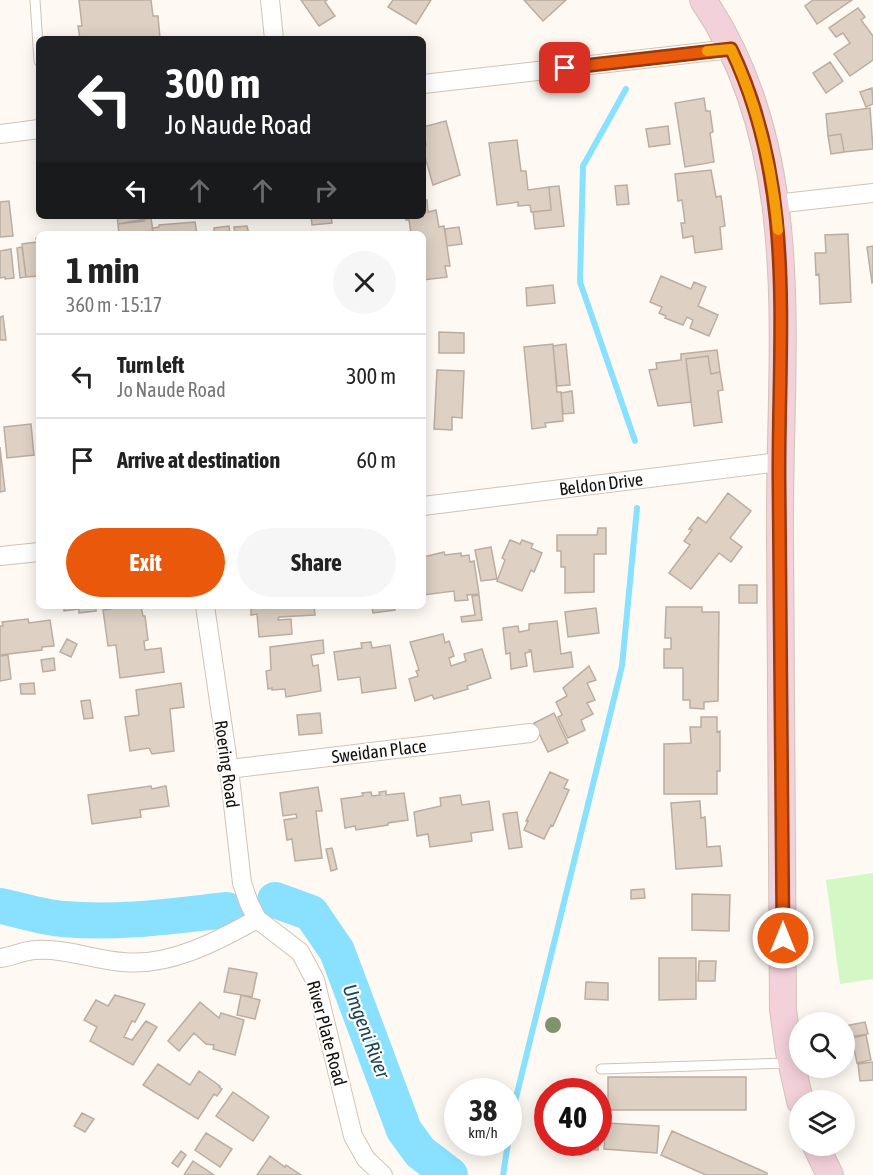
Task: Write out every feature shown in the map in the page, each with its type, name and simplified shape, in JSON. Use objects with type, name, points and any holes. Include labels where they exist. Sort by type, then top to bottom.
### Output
[{"type":"street","points":[[270,0],[274,36]]},
{"type":"street","points":[[703,0],[731,49],[756,109],[775,204],[781,263],[779,462],[783,1010],[789,1050]]},
{"type":"street","points":[[426,84],[731,49]]},
{"type":"street","points":[[0,134],[36,129]]},
{"type":"street","points":[[775,204],[873,193]]},
{"type":"street","name":"Beldon Drive","points":[[426,506],[779,462]]},
{"type":"street","points":[[0,556],[36,552]]},
{"type":"street","name":"Roering Road","points":[[205,609],[243,884],[257,919]]},
{"type":"street","name":"Sweidan Place","points":[[229,769],[530,733]]},
{"type":"street","points":[[0,958],[34,950],[61,952],[125,963],[159,960],[216,942],[257,919]]},
{"type":"street","name":"River Plate Road","points":[[257,919],[300,952],[315,980],[353,1136],[366,1159],[383,1175]]},
{"type":"street","points":[[821,1156],[830,1175]]},
{"type":"lane","points":[[35,0],[37,36]]},
{"type":"lane","points":[[601,1070],[789,1063]]},
{"type":"green space","points":[[873,873],[873,979],[840,984],[826,880]]},
{"type":"building","points":[[79,0],[151,0],[153,16],[158,16],[160,36],[80,36],[78,26],[82,26]]},
{"type":"building","points":[[301,0],[327,0],[325,2],[335,16],[319,26]]},
{"type":"building","points":[[393,0],[431,0],[416,24],[388,7]]},
{"type":"building","points":[[524,0],[566,0],[543,21]]},
{"type":"building","points":[[813,0],[852,0],[817,24],[805,6]]},
{"type":"building","points":[[858,8],[865,17],[861,20],[873,36],[873,60],[850,76],[834,54],[850,43],[843,33],[836,37],[829,28]]},
{"type":"building","points":[[830,62],[843,81],[826,93],[813,73]]},
{"type":"building","points":[[872,88],[873,104],[866,107],[860,92]]},
{"type":"building","points":[[704,98],[706,111],[710,111],[714,162],[685,167],[675,103]]},
{"type":"building","points":[[870,108],[873,149],[844,152],[841,134],[828,136],[826,114]]},
{"type":"building","points":[[446,121],[460,175],[433,185],[426,160],[426,126]]},
{"type":"building","points":[[668,126],[670,144],[649,147],[646,129]]},
{"type":"building","points":[[841,134],[844,152],[831,154],[828,136]]},
{"type":"building","points":[[517,140],[521,171],[526,171],[528,190],[549,187],[551,210],[531,212],[530,205],[518,206],[518,202],[497,205],[489,143]]},
{"type":"building","points":[[711,170],[716,197],[721,196],[725,226],[720,227],[722,249],[695,253],[693,236],[683,238],[681,223],[685,223],[682,200],[678,201],[675,174]]},
{"type":"building","points":[[627,185],[629,204],[617,205],[615,186]]},
{"type":"building","points":[[559,186],[564,226],[535,229],[533,212],[551,210],[549,187]]},
{"type":"building","points":[[426,200],[428,212],[436,210],[439,227],[444,226],[450,266],[445,266],[447,277],[426,280],[426,231],[411,231],[409,220],[406,220],[426,219]]},
{"type":"building","points":[[9,201],[13,236],[0,237],[0,202]]},
{"type":"building","points":[[117,219],[144,219],[144,221],[118,224]]},
{"type":"building","points":[[151,219],[153,231],[119,231],[118,224]]},
{"type":"building","points":[[311,219],[331,219],[332,223],[312,225]]},
{"type":"building","points":[[195,222],[196,231],[153,231],[152,228],[159,227],[159,225]]},
{"type":"building","points":[[229,226],[230,231],[214,231],[214,228]]},
{"type":"building","points":[[247,226],[248,231],[235,231],[234,227]]},
{"type":"building","points":[[459,227],[462,244],[447,246],[445,229]]},
{"type":"building","points":[[848,234],[851,302],[820,304],[819,274],[816,275],[815,253],[826,253],[825,235]]},
{"type":"building","points":[[36,242],[36,276],[26,277],[22,244]]},
{"type":"building","points":[[873,246],[873,282],[872,283],[867,247]]},
{"type":"building","points":[[22,247],[26,277],[20,278],[17,248]]},
{"type":"building","points":[[11,249],[14,278],[0,278],[0,251]]},
{"type":"building","points":[[661,276],[691,289],[694,282],[706,287],[698,306],[718,315],[709,336],[690,328],[693,320],[687,317],[683,325],[665,318],[666,316],[659,313],[662,307],[650,302]]},
{"type":"building","points":[[553,285],[555,303],[527,306],[526,288]]},
{"type":"building","points":[[3,316],[6,340],[0,340],[0,317]]},
{"type":"building","points":[[439,332],[464,333],[464,353],[439,353]]},
{"type":"building","points":[[553,344],[557,392],[561,392],[563,421],[545,423],[546,427],[532,429],[524,347]]},
{"type":"building","points":[[566,344],[570,385],[557,386],[553,346]]},
{"type":"building","points":[[717,350],[720,372],[711,374],[708,356],[686,359],[691,402],[658,406],[649,370],[657,369],[656,363],[681,360],[681,354]]},
{"type":"building","points":[[708,356],[711,374],[720,372],[723,390],[718,391],[722,422],[694,426],[686,359]]},
{"type":"building","points":[[437,370],[464,371],[462,418],[452,417],[452,430],[434,429]]},
{"type":"building","points":[[572,391],[574,413],[563,414],[561,393]]},
{"type":"building","points":[[31,424],[34,455],[7,458],[4,427]]},
{"type":"building","points":[[0,447],[5,491],[0,492]]},
{"type":"building","points":[[728,493],[751,511],[730,538],[742,547],[731,562],[719,553],[691,589],[669,573],[690,545],[684,541],[692,530],[689,529],[698,517],[706,523]]},
{"type":"building","points":[[598,528],[606,528],[606,554],[594,554],[594,592],[565,593],[565,567],[561,567],[561,551],[557,551],[557,535],[597,535]]},
{"type":"building","points":[[510,540],[520,544],[522,540],[533,544],[531,548],[542,553],[534,572],[531,570],[522,591],[497,581],[505,560],[502,558]]},
{"type":"building","points":[[491,547],[497,579],[481,581],[475,550]]},
{"type":"building","points":[[444,552],[445,555],[461,553],[461,556],[469,555],[470,562],[474,561],[479,594],[467,595],[468,600],[455,601],[454,591],[426,595],[426,556]]},
{"type":"building","points":[[739,585],[757,585],[757,603],[739,603]]},
{"type":"building","points":[[479,595],[482,620],[462,622],[461,617],[475,615],[472,596]]},
{"type":"building","points":[[666,607],[702,607],[702,612],[719,612],[718,701],[704,702],[704,709],[690,708],[690,700],[683,700],[683,668],[664,668],[664,649],[671,649],[671,638],[665,638]]},
{"type":"building","points":[[596,608],[599,633],[568,637],[565,612]]},
{"type":"building","points":[[79,609],[96,609],[96,611],[79,613]]},
{"type":"building","points":[[142,609],[145,616],[148,640],[144,641],[145,650],[161,648],[164,672],[120,678],[116,645],[108,646],[103,610]]},
{"type":"building","points":[[251,609],[314,609],[315,615],[279,617],[278,620],[291,619],[292,634],[259,637],[257,614],[251,615]]},
{"type":"building","points":[[372,609],[395,610],[373,613]]},
{"type":"building","points":[[28,619],[29,623],[50,620],[54,646],[42,647],[42,650],[0,655],[2,622]]},
{"type":"building","points":[[557,621],[561,654],[571,652],[573,667],[534,672],[531,650],[529,650],[530,652],[525,653],[527,666],[511,669],[510,653],[506,654],[503,628],[518,626],[519,632],[529,630],[529,624]]},
{"type":"building","points":[[443,634],[445,643],[449,641],[454,656],[449,658],[451,666],[466,661],[464,654],[482,649],[491,678],[467,686],[468,689],[434,699],[432,695],[415,701],[409,679],[418,676],[416,671],[419,670],[410,642]]},
{"type":"building","points":[[67,639],[77,644],[71,657],[60,652]]},
{"type":"building","points":[[323,640],[324,653],[311,655],[313,666],[318,665],[321,691],[286,697],[285,689],[268,689],[266,671],[271,670],[270,647]]},
{"type":"building","points":[[371,642],[372,648],[390,645],[396,688],[362,693],[360,677],[338,680],[334,652],[362,648],[361,643]]},
{"type":"building","points":[[8,655],[11,679],[0,681],[0,656]]},
{"type":"building","points":[[54,658],[55,670],[43,672],[41,660]]},
{"type":"building","points":[[589,666],[596,680],[587,683],[595,700],[587,703],[593,714],[581,720],[585,730],[568,738],[558,717],[562,715],[556,702],[567,696],[563,688]]},
{"type":"building","points":[[34,683],[35,694],[21,694],[20,684]]},
{"type":"building","points":[[181,683],[184,707],[170,709],[174,751],[152,754],[149,748],[130,751],[125,717],[139,715],[136,690]]},
{"type":"building","points":[[90,700],[93,718],[84,719],[81,701]]},
{"type":"building","points":[[320,713],[322,733],[299,735],[297,715]]},
{"type":"building","points":[[554,713],[568,743],[548,752],[534,723]]},
{"type":"building","points":[[701,717],[717,717],[717,732],[720,731],[720,771],[717,771],[717,794],[664,794],[664,744],[691,743],[690,727],[701,727]]},
{"type":"building","points":[[550,772],[568,780],[564,788],[569,790],[553,826],[551,825],[544,839],[524,830],[528,821],[526,821]]},
{"type":"building","points":[[151,786],[152,789],[166,786],[169,806],[140,810],[141,817],[92,824],[88,795]]},
{"type":"building","points":[[318,787],[322,811],[316,811],[322,858],[295,861],[292,839],[287,840],[284,820],[297,818],[296,814],[283,816],[280,793]]},
{"type":"building","points":[[386,791],[386,795],[404,793],[408,820],[356,830],[355,826],[345,828],[341,799],[363,796],[362,793],[371,792],[372,796],[380,795],[379,792]]},
{"type":"building","points":[[460,795],[462,805],[489,801],[493,830],[471,833],[472,841],[430,847],[428,834],[417,836],[414,812],[441,806],[440,798]]},
{"type":"building","points":[[700,801],[701,818],[705,817],[707,847],[720,846],[722,866],[676,869],[671,803]]},
{"type":"building","points":[[517,812],[522,847],[509,849],[503,814]]},
{"type":"building","points":[[332,848],[337,869],[331,871],[326,849]]},
{"type":"building","points":[[644,889],[645,898],[631,899],[631,890]]},
{"type":"building","points":[[692,894],[730,895],[729,931],[692,930]]},
{"type":"building","points":[[659,958],[696,958],[696,999],[659,1000]]},
{"type":"building","points":[[699,961],[716,961],[715,981],[698,981]]},
{"type":"building","points":[[229,968],[257,973],[252,997],[224,992]]},
{"type":"building","points":[[586,982],[608,983],[608,1000],[585,999]]},
{"type":"building","points":[[115,995],[145,1004],[135,1022],[132,1021],[124,1037],[132,1040],[146,1021],[157,1027],[133,1065],[90,1041],[97,1027],[84,1020],[96,1000],[108,1006]]},
{"type":"building","points":[[241,995],[260,1000],[255,1019],[237,1015]]},
{"type":"building","points":[[200,1002],[219,1018],[221,1013],[244,1020],[235,1055],[213,1049],[214,1045],[206,1044],[194,1033],[179,1051],[168,1041]]},
{"type":"building","points":[[865,1022],[868,1034],[855,1036],[855,1024]]},
{"type":"building","points":[[866,1035],[871,1060],[857,1063],[855,1037]]},
{"type":"building","points":[[873,1062],[873,1080],[860,1081],[858,1064]]},
{"type":"building","points":[[158,1064],[190,1085],[199,1071],[222,1089],[217,1096],[214,1094],[198,1119],[143,1085]]},
{"type":"building","points":[[746,1077],[746,1110],[612,1110],[612,1078],[608,1078]]},
{"type":"building","points":[[233,1092],[269,1117],[253,1141],[216,1116]]},
{"type":"building","points":[[82,1113],[94,1119],[85,1132],[74,1126]]},
{"type":"building","points":[[612,1123],[659,1126],[657,1153],[612,1150]]},
{"type":"building","points":[[672,1131],[767,1173],[767,1175],[706,1175],[661,1155]]},
{"type":"building","points":[[206,1133],[232,1149],[220,1167],[195,1150]]},
{"type":"building","points":[[181,1151],[186,1155],[178,1167],[172,1163]]},
{"type":"building","points":[[270,1156],[285,1167],[286,1165],[301,1175],[257,1175]]},
{"type":"building","points":[[193,1161],[214,1175],[184,1175]]},
{"type":"waterway","points":[[626,89],[583,166],[580,282],[635,441]]},
{"type":"waterway","points":[[521,1078],[622,666],[637,508]]},
{"type":"waterway","name":"Umgeni River","points":[[275,900],[311,913],[337,951],[404,1130],[420,1152],[450,1175]]},
{"type":"waterway","name":"Umgeni River","points":[[0,906],[48,917],[105,921],[227,910]]},
{"type":"waterway","points":[[503,1175],[506,1156]]},
{"type":"slow traffic","points":[[707,51],[731,49],[742,72],[756,109],[767,156],[778,230]]},
{"type":"route","points":[[565,68],[731,49],[756,109],[775,204],[781,263],[779,462],[783,938]]}]
